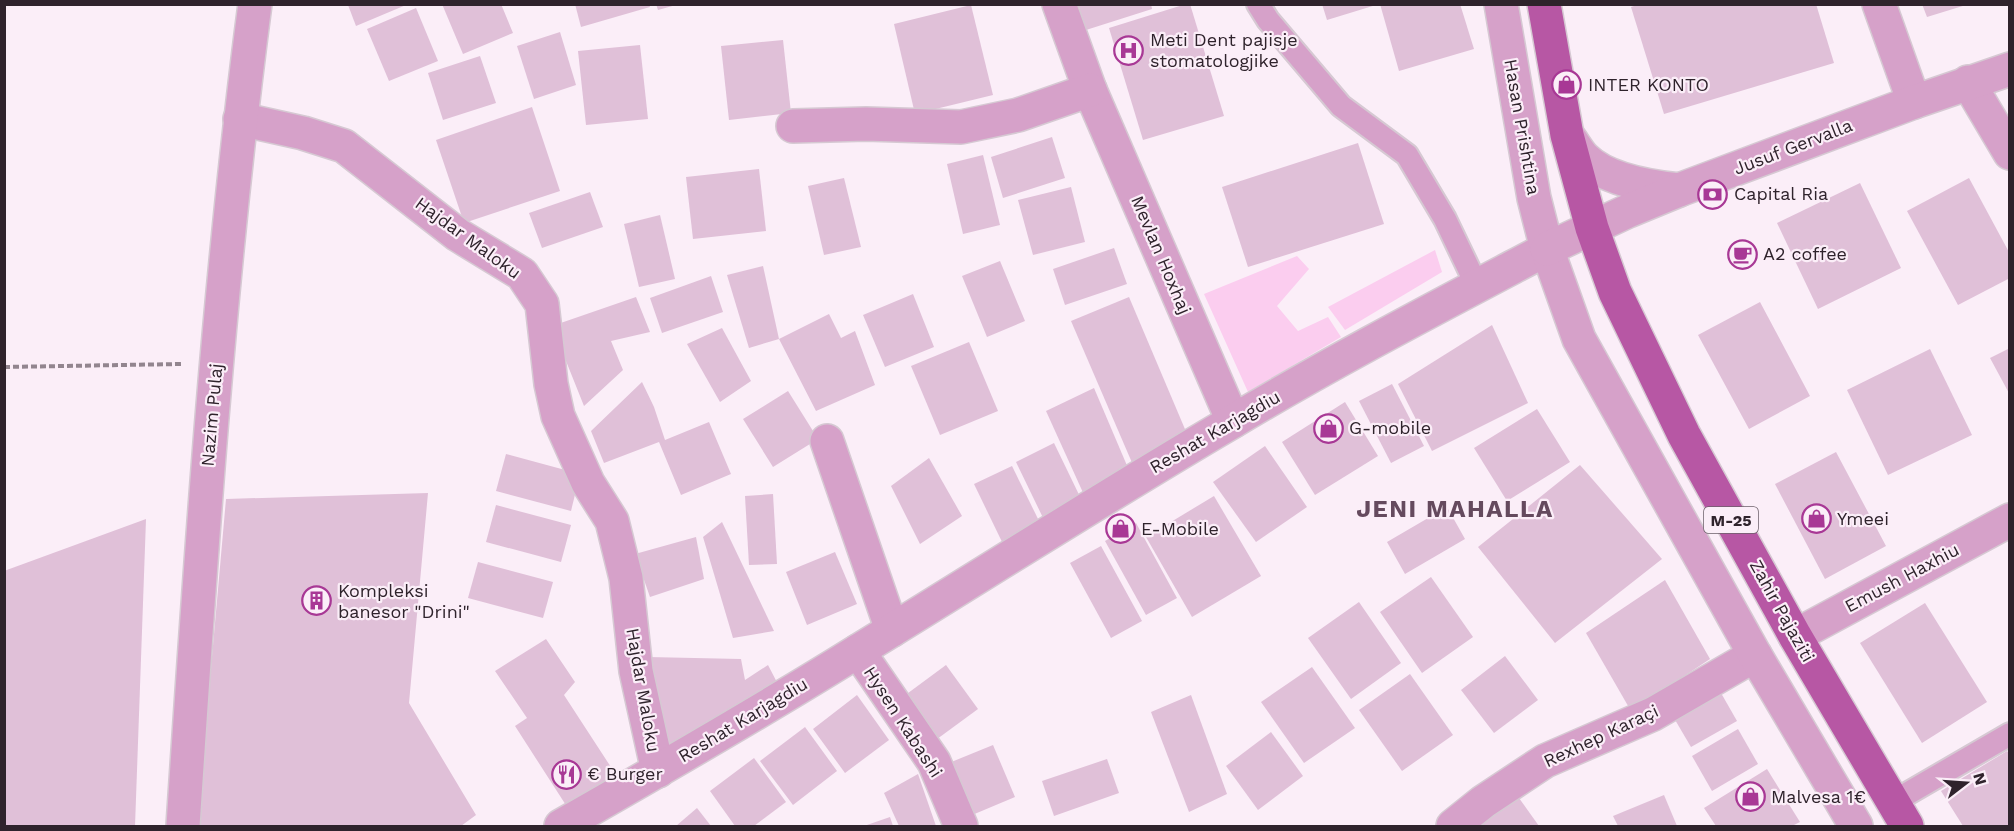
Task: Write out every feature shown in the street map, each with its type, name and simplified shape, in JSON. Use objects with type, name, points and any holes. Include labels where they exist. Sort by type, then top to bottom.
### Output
[{"type":"main road","name":"M-25","points":[[1544,4],[1567,135],[1592,228]]},
{"type":"main road","name":"Zahir Pajaziti","points":[[1592,228],[1615,292],[1684,435],[1795,636],[1900,814]]},
{"type":"street","name":"Nazim Pulaj","points":[[183,826],[203,520],[240,118],[255,4]]},
{"type":"street","name":"Mevlan Hoxhaj","points":[[1059,4],[1090,90],[1233,421]]},
{"type":"street","name":"Hasan Prishtina","points":[[1501,4],[1525,148],[1547,249]]},
{"type":"street","points":[[1880,4],[1914,102]]},
{"type":"street","name":"Jusuf Gervalla","points":[[1547,249],[1679,190],[1968,82],[2010,69]]},
{"type":"street","points":[[1968,82],[2010,153]]},
{"type":"street","points":[[793,126],[866,124],[961,127],[1018,115],[1090,90]]},
{"type":"street","name":"Hajdar Maloku","points":[[240,118],[303,133],[344,146],[458,235],[522,274],[542,304],[551,384],[558,416],[588,483],[612,521],[626,578],[636,671],[658,771]]},
{"type":"street","points":[[1567,135],[1585,159],[1602,170],[1626,180],[1653,187],[1679,190]]},
{"type":"street","points":[[1547,249],[1579,339],[1755,655],[1856,826]]},
{"type":"street","name":"Reshat Karjagdiu","points":[[561,826],[658,771],[858,651],[1074,516],[1233,421],[1547,249]]},
{"type":"street","points":[[827,441],[892,630]]},
{"type":"street","name":"Emush Haxhiu","points":[[1795,636],[2010,520]]},
{"type":"street","name":"Hysen Kabashi","points":[[858,651],[934,762],[961,826]]},
{"type":"street","name":"Rexhep Karaçi","points":[[1453,826],[1545,761],[1653,714],[1755,655]]},
{"type":"lane","points":[[1258,4],[1268,20],[1341,106],[1407,155],[1445,219],[1477,286]]},
{"type":"lane","points":[[1900,814],[2010,734]]},
{"type":"path","points":[[4,367],[217,364]]},
{"type":"shaded area","points":[[1435,250],[1442,272],[1345,330],[1328,307]]},
{"type":"shaded area","points":[[1297,256],[1309,269],[1277,306],[1298,331],[1328,317],[1341,337],[1248,392],[1204,294]]},
{"type":"building","points":[[442,4],[501,4],[513,33],[463,54]]},
{"type":"building","points":[[575,4],[649,4],[650,7],[581,27]]},
{"type":"building","points":[[656,4],[676,4],[676,5],[658,10]]},
{"type":"building","points":[[1078,4],[1151,4],[1152,9],[1086,30]]},
{"type":"building","points":[[1190,4],[1224,116],[1143,140],[1109,28]]},
{"type":"building","points":[[1322,4],[1376,4],[1376,5],[1327,20]]},
{"type":"building","points":[[1380,4],[1460,4],[1474,49],[1399,71]]},
{"type":"building","points":[[1640,4],[1816,4],[1834,63],[1664,114],[1631,7]]},
{"type":"building","points":[[1922,4],[1966,4],[1966,5],[1927,17]]},
{"type":"building","points":[[348,5],[406,5],[356,26]]},
{"type":"building","points":[[971,5],[993,95],[915,114],[894,24]]},
{"type":"building","points":[[416,8],[438,61],[389,81],[367,29]]},
{"type":"building","points":[[560,32],[576,85],[534,99],[517,46]]},
{"type":"building","points":[[783,40],[791,113],[729,120],[721,46]]},
{"type":"building","points":[[640,45],[648,119],[586,125],[578,51]]},
{"type":"building","points":[[480,56],[496,103],[443,120],[428,73]]},
{"type":"building","points":[[532,107],[560,191],[464,223],[436,140]]},
{"type":"building","points":[[1052,137],[1065,178],[1003,198],[991,157]]},
{"type":"building","points":[[1358,143],[1384,224],[1248,267],[1222,187]]},
{"type":"building","points":[[983,155],[1000,225],[963,234],[947,164]]},
{"type":"building","points":[[759,169],[766,231],[693,239],[686,177]]},
{"type":"building","points":[[844,178],[861,247],[824,255],[808,186]]},
{"type":"building","points":[[1969,178],[2010,254],[2010,278],[1958,305],[1907,211]]},
{"type":"building","points":[[1860,183],[1901,268],[1818,309],[1777,223]]},
{"type":"building","points":[[1071,187],[1085,242],[1033,255],[1018,200]]},
{"type":"building","points":[[590,192],[603,227],[542,248],[529,213]]},
{"type":"building","points":[[660,215],[675,279],[639,287],[624,224]]},
{"type":"building","points":[[1114,248],[1127,284],[1065,305],[1053,269]]},
{"type":"building","points":[[1000,261],[1025,321],[987,337],[962,276]]},
{"type":"building","points":[[763,266],[779,339],[749,348],[727,275]]},
{"type":"building","points":[[711,276],[723,312],[662,333],[650,298]]},
{"type":"building","points":[[913,294],[934,347],[885,367],[863,315]]},
{"type":"building","points":[[636,297],[650,332],[611,341],[623,370],[584,406],[552,326]]},
{"type":"building","points":[[1129,297],[1190,441],[1133,465],[1071,321]]},
{"type":"building","points":[[1760,302],[1810,396],[1749,429],[1698,335]]},
{"type":"building","points":[[829,314],[841,338],[855,331],[875,385],[816,411],[779,339]]},
{"type":"building","points":[[1492,325],[1528,403],[1432,451],[1398,384]]},
{"type":"building","points":[[722,328],[751,381],[720,402],[687,344]]},
{"type":"building","points":[[969,342],[998,411],[940,435],[911,366]]},
{"type":"building","points":[[2010,348],[2010,395],[1990,358]]},
{"type":"building","points":[[1930,349],[1972,435],[1888,475],[1847,390]]},
{"type":"building","points":[[642,382],[654,407],[665,440],[709,422],[731,474],[681,495],[659,442],[604,463],[591,431]]},
{"type":"building","points":[[1392,384],[1424,446],[1391,463],[1359,401]]},
{"type":"building","points":[[1094,388],[1131,475],[1085,497],[1046,411]]},
{"type":"building","points":[[788,391],[818,439],[773,467],[743,419]]},
{"type":"building","points":[[1345,402],[1378,456],[1315,495],[1282,442]]},
{"type":"building","points":[[1537,409],[1570,462],[1507,501],[1474,448]]},
{"type":"building","points":[[1054,443],[1084,505],[1046,524],[1016,462]]},
{"type":"building","points":[[1265,446],[1307,507],[1256,542],[1213,482]]},
{"type":"building","points":[[1836,452],[1886,546],[1825,579],[1775,484]]},
{"type":"building","points":[[506,454],[580,474],[571,511],[496,491]]},
{"type":"building","points":[[929,458],[962,516],[920,544],[891,486]]},
{"type":"building","points":[[1580,465],[1662,559],[1555,643],[1478,547]]},
{"type":"building","points":[[1012,466],[1042,527],[1004,546],[974,484]]},
{"type":"building","name":"Kompleksi banesor \"Drini\"","points":[[428,493],[409,703],[476,815],[461,826],[197,826],[226,499]]},
{"type":"building","points":[[773,494],[777,564],[749,565],[745,496]]},
{"type":"building","points":[[1214,496],[1261,576],[1192,617],[1146,537]]},
{"type":"building","points":[[496,505],[571,525],[561,562],[486,542]]},
{"type":"building","points":[[1447,507],[1465,539],[1405,574],[1387,542]]},
{"type":"building","points":[[146,519],[135,826],[4,826],[4,571]]},
{"type":"building","points":[[722,522],[774,631],[733,638],[703,537]]},
{"type":"building","points":[[1136,523],[1177,598],[1146,615],[1105,541]]},
{"type":"building","points":[[696,537],[704,579],[650,597],[635,554]]},
{"type":"building","points":[[1101,546],[1142,621],[1111,638],[1070,563]]},
{"type":"building","points":[[835,552],[857,604],[807,625],[786,572]]},
{"type":"building","points":[[478,562],[553,582],[543,618],[468,598]]},
{"type":"building","points":[[1431,577],[1473,637],[1422,673],[1380,612]]},
{"type":"building","points":[[1665,580],[1710,659],[1631,711],[1586,633]]},
{"type":"building","points":[[1359,602],[1401,663],[1351,699],[1308,638]]},
{"type":"building","points":[[1925,603],[1987,702],[1922,743],[1860,643]]},
{"type":"building","points":[[546,639],[575,682],[564,695],[620,781],[571,813],[515,726],[527,718],[495,671]]},
{"type":"building","points":[[1505,656],[1538,700],[1494,733],[1461,690]]},
{"type":"building","points":[[648,657],[741,659],[745,680],[768,665],[781,690],[673,754],[660,733]]},
{"type":"building","points":[[946,665],[978,709],[933,742],[900,699]]},
{"type":"building","points":[[1312,667],[1355,728],[1304,763],[1261,702]]},
{"type":"building","points":[[1410,674],[1453,735],[1402,771],[1359,710]]},
{"type":"building","points":[[1717,686],[1737,721],[1691,747],[1671,713]]},
{"type":"building","points":[[857,695],[889,740],[845,773],[813,729]]},
{"type":"building","points":[[1191,695],[1227,794],[1189,812],[1151,712]]},
{"type":"building","points":[[805,727],[837,771],[793,805],[760,761]]},
{"type":"building","points":[[1738,729],[1758,764],[1712,791],[1692,756]]},
{"type":"building","points":[[1271,732],[1303,776],[1258,810],[1226,766]]},
{"type":"building","points":[[993,745],[1015,797],[965,818],[944,765]]},
{"type":"building","points":[[2007,751],[2010,755],[2010,826],[1963,826],[1941,791]]},
{"type":"building","points":[[754,758],[786,802],[754,826],[735,826],[710,791]]},
{"type":"building","points":[[1107,759],[1119,793],[1054,816],[1042,781]]},
{"type":"building","points":[[1767,769],[1800,822],[1792,826],[1716,826],[1704,808]]},
{"type":"building","points":[[918,774],[936,826],[899,826],[884,793]]},
{"type":"building","points":[[1664,795],[1677,826],[1618,826],[1613,816]]},
{"type":"building","points":[[1519,798],[1539,826],[1478,826]]},
{"type":"building","points":[[697,808],[711,826],[676,826]]},
{"type":"building","points":[[890,817],[893,826],[864,826]]},
{"type":"place","name":"Meti Dent pajisje stomatologjike","points":[[1129,50]]},
{"type":"place","name":"INTER KONTO","points":[[1567,85]]},
{"type":"place","name":"Capital Ria","points":[[1713,194]]},
{"type":"place","name":"A2 coffee","points":[[1742,254]]},
{"type":"place","name":"G-mobile","points":[[1328,428]]},
{"type":"place","name":"Ymeei","points":[[1816,519]]},
{"type":"place","name":"E-Mobile","points":[[1120,529]]},
{"type":"place","name":"Kompleksi banesor \"Drini\"","points":[[317,601]]},
{"type":"place","name":"€ Burger","points":[[566,774]]},
{"type":"place","name":"Malvesa 1€","points":[[1750,797]]},
{"type":"district","name":"JENI MAHALLA","points":[[1455,509]]}]
